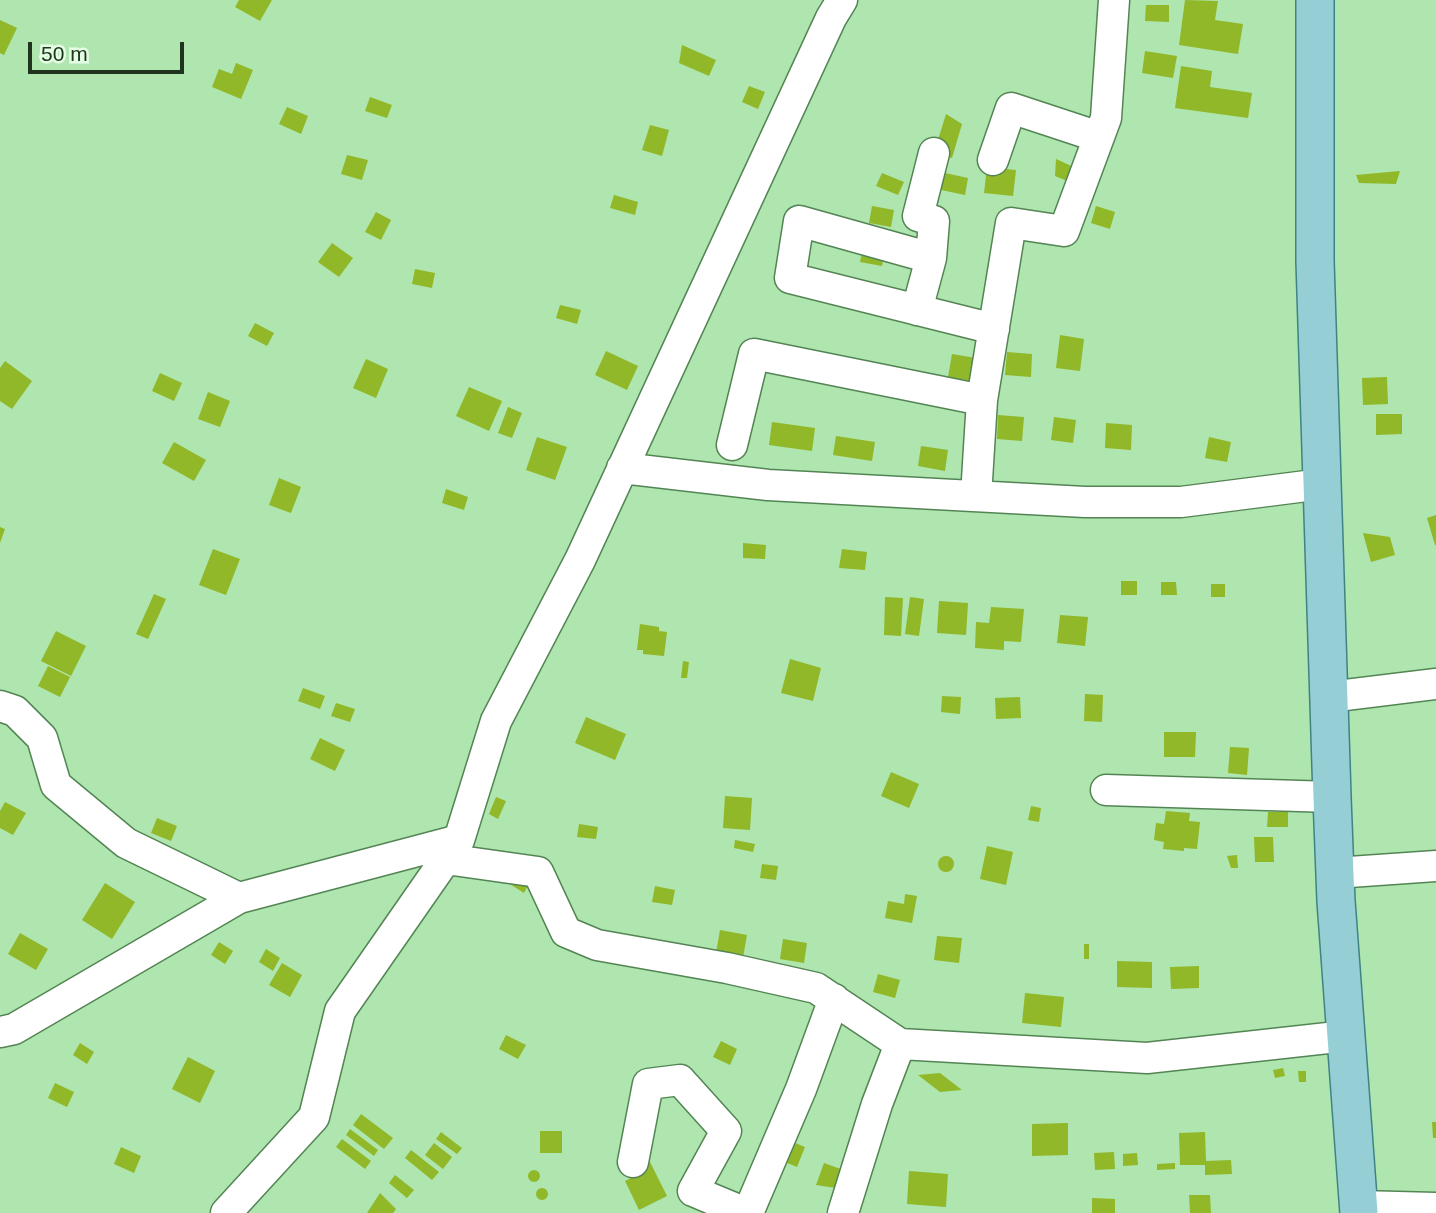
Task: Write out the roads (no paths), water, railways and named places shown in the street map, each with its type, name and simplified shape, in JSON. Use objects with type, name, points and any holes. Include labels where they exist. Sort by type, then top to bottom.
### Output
[{"type":"main road","points":[[1315,0],[1315,261],[1332,797],[1359,1210]]},
{"type":"street","points":[[226,1213],[314,1117],[340,1011],[452,849],[496,721],[580,560],[831,18],[842,0]]},
{"type":"street","points":[[976,496],[982,400],[1011,223],[1064,231],[1106,118],[1114,0]]},
{"type":"street","points":[[993,160],[1011,108],[1099,137]]},
{"type":"street","points":[[917,310],[931,258],[934,221],[918,216],[934,153]]},
{"type":"street","points":[[931,258],[799,222],[790,278],[994,329]]},
{"type":"street","points":[[732,445],[754,354],[982,400]]},
{"type":"street","points":[[622,468],[768,485],[1085,502],[1181,502],[1322,484]]},
{"type":"street","points":[[1329,697],[1436,684]]},
{"type":"street","points":[[0,706],[15,711],[42,738],[57,785],[126,843],[239,898]]},
{"type":"street","points":[[1106,790],[1332,797]]},
{"type":"street","points":[[0,1032],[14,1029],[239,898],[452,849],[538,872],[566,932],[597,946],[727,968],[816,988],[900,1044],[1147,1058],[1346,1036]]},
{"type":"street","points":[[1335,873],[1436,866]]},
{"type":"street","points":[[633,1163],[648,1084],[680,1080],[726,1131],[693,1191],[747,1213],[801,1089],[834,999]]},
{"type":"street","points":[[843,1213],[877,1104],[900,1044]]},
{"type":"street","points":[[1359,1210],[1436,1208]]}]
